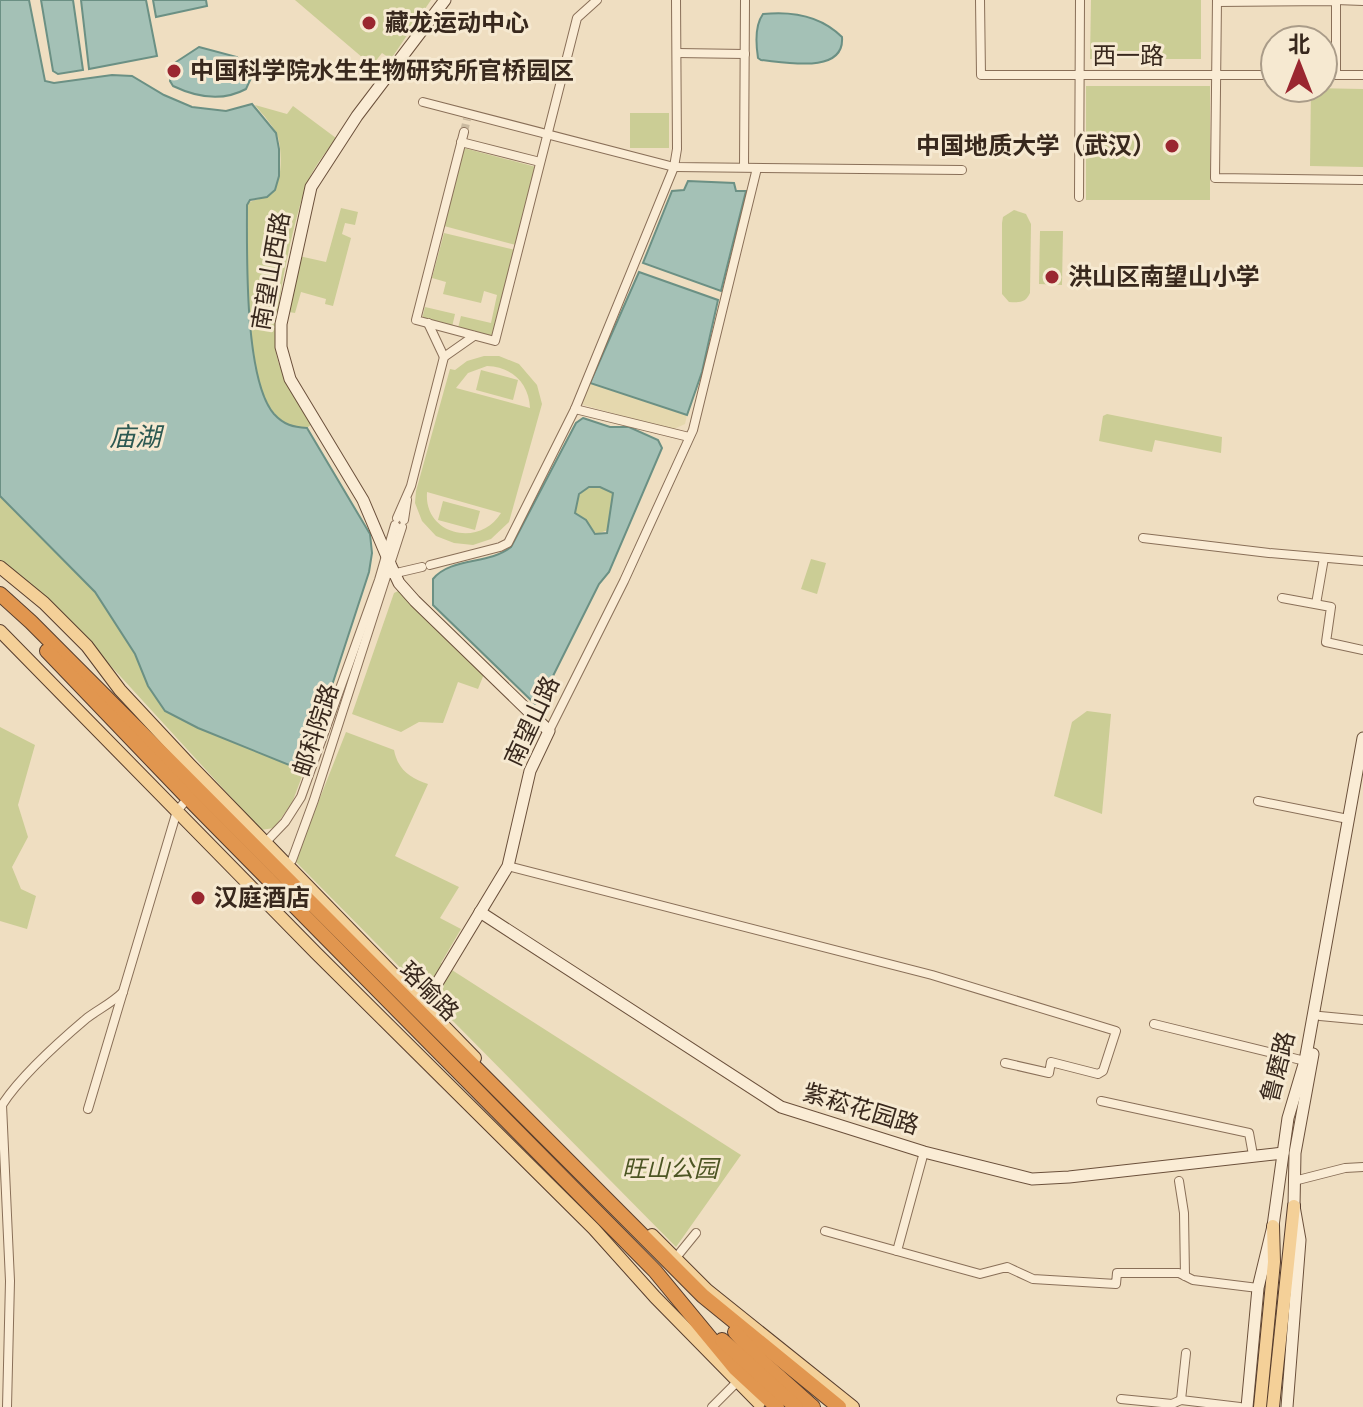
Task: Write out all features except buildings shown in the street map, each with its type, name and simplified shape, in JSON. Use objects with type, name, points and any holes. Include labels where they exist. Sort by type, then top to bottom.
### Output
[{"type":"highway","name":"珞喻路","points":[[0,594],[280,874],[422,1009],[673,1261],[703,1296],[839,1407]]},
{"type":"highway","name":"珞喻路","points":[[0,606],[27,630],[188,798],[257,851]]},
{"type":"highway","name":"珞喻路","points":[[280,874],[655,1271],[694,1315],[740,1379],[777,1407]]},
{"type":"highway","points":[[703,1296],[757,1357],[813,1407]]},
{"type":"highway","points":[[694,1315],[796,1407]]},
{"type":"main road","points":[[0,567],[44,603],[87,646],[120,690],[257,851]]},
{"type":"main road","points":[[0,631],[594,1229],[655,1297],[740,1379],[759,1403]]},
{"type":"main road","points":[[1273,1407],[1294,1206]]},
{"type":"main road","points":[[1260,1407],[1274,1262],[1273,1226]]},
{"type":"main road","points":[[673,1261],[853,1407]]},
{"type":"street","name":"南望山西路","points":[[445,0],[357,116],[315,180],[305,204],[281,324],[281,347],[290,379],[363,500],[388,568],[415,601],[549,731]]},
{"type":"street","points":[[464,132],[416,320],[495,341],[577,18],[597,0]]},
{"type":"street","points":[[388,568],[426,566],[500,547],[508,543],[519,526],[575,409],[674,167],[677,149],[676,0]]},
{"type":"street","points":[[744,167],[745,0]]},
{"type":"street","name":"西一路","points":[[980,0],[981,75],[1259,75]]},
{"type":"street","points":[[1079,197],[1080,0]]},
{"type":"street","points":[[1336,0],[1336,24]]},
{"type":"street","points":[[1363,1],[1217,1],[1215,178],[1363,180]]},
{"type":"street","points":[[677,53],[745,54]]},
{"type":"street","points":[[1339,74],[1363,75]]},
{"type":"street","points":[[423,102],[674,167],[962,170]]},
{"type":"street","points":[[461,142],[540,162]]},
{"type":"street","name":"南望山路","points":[[422,1009],[508,866],[530,771],[624,581],[693,430],[757,168]]},
{"type":"street","points":[[428,323],[444,357]]},
{"type":"street","points":[[236,871],[285,822],[301,797],[388,568],[444,357],[474,336]]},
{"type":"street","points":[[575,409],[687,441]]},
{"type":"street","points":[[1143,538],[1363,561]]},
{"type":"street","points":[[1316,604],[1324,558]]},
{"type":"street","name":"邮科院路","points":[[260,896],[280,874],[314,800],[388,568]]},
{"type":"street","points":[[1282,598],[1331,607],[1326,642],[1363,650]]},
{"type":"street","name":"鲁磨路","points":[[1247,1407],[1258,1288],[1273,1226],[1288,1118],[1305,1061],[1363,738]]},
{"type":"street","name":"鲁磨路","points":[[1287,1407],[1300,1240],[1294,1206],[1295,1153],[1363,773]]},
{"type":"street","points":[[88,1109],[177,811],[188,798]]},
{"type":"street","points":[[1258,801],[1348,819]]},
{"type":"street","points":[[508,866],[932,975],[1116,1031],[1103,1071],[1098,1074],[1051,1062],[1049,1073],[1005,1063]]},
{"type":"street","name":"紫菘花园路","points":[[480,912],[781,1107],[924,1152],[1032,1179],[1283,1153]]},
{"type":"street","points":[[7,1407],[10,1281],[2,1105],[12,1090],[88,1017],[123,992]]},
{"type":"street","points":[[1320,1016],[1362,1021]]},
{"type":"street","points":[[1154,1024],[1305,1061]]},
{"type":"street","points":[[1101,1101],[1249,1133],[1253,1155]]},
{"type":"street","points":[[897,1251],[924,1152]]},
{"type":"street","points":[[1294,1181],[1345,1168],[1363,1167]]},
{"type":"street","points":[[1179,1181],[1184,1213],[1185,1276]]},
{"type":"street","points":[[825,1231],[980,1274],[1007,1267],[1033,1279],[1116,1284],[1117,1273],[1179,1273],[1193,1280],[1258,1288]]},
{"type":"street","points":[[673,1261],[696,1233]]},
{"type":"street","points":[[1181,1400],[1186,1353]]},
{"type":"street","points":[[712,1407],[740,1379]]},
{"type":"street","points":[[1121,1399],[1172,1404],[1181,1400],[1240,1407]]},
{"type":"shaded area","points":[[590,383],[687,415],[685,424],[672,430],[580,404]]},
{"type":"green space","name":"藏龙运动中心","points":[[295,0],[431,0],[391,59],[382,53],[374,63],[365,56],[363,58]]},
{"type":"green space","points":[[1091,0],[1201,0],[1201,59],[1090,59]]},
{"type":"green space","points":[[1086,86],[1210,86],[1210,200],[1086,200]]},
{"type":"green space","points":[[1339,89],[1363,89],[1363,167],[1310,166],[1311,104],[1339,104]]},
{"type":"green space","points":[[255,105],[287,114],[293,106],[336,138],[315,168],[304,194],[277,317],[275,338],[278,363],[313,423],[307,428],[289,425],[275,414],[257,373],[252,345],[248,203],[269,196],[275,189],[281,158],[276,133]]},
{"type":"green space","points":[[630,113],[669,113],[669,148],[630,148]]},
{"type":"green space","points":[[464,148],[536,167],[516,245],[444,226]]},
{"type":"green space","points":[[341,208],[358,212],[355,225],[345,223],[342,234],[351,238],[333,306],[325,304],[326,299],[301,292],[295,313],[289,312],[299,256],[326,262]]},
{"type":"green space","points":[[1014,210],[1026,214],[1031,224],[1030,293],[1024,300],[1009,302],[1002,294],[1002,223],[1003,217]]},
{"type":"green space","points":[[1040,231],[1063,231],[1062,285],[1039,284]]},
{"type":"green space","points":[[444,233],[515,250],[493,337],[458,328],[461,316],[491,323],[497,295],[484,291],[481,303],[443,294],[446,282],[432,278]]},
{"type":"green space","points":[[425,307],[455,314],[452,327],[422,319]]},
{"type":"green space","points":[[499,356],[519,364],[537,385],[542,404],[509,522],[491,539],[473,545],[454,543],[436,536],[422,521],[415,503],[450,369],[455,370],[467,361]],"holes":[[[487,366],[504,369],[518,378],[526,391],[530,408],[456,388],[468,373]],[[427,492],[501,513],[492,524],[480,531],[455,532],[434,519],[428,507]]]},
{"type":"green space","points":[[481,370],[518,380],[513,400],[476,390]]},
{"type":"green space","points":[[1107,414],[1222,437],[1221,453],[1155,440],[1152,452],[1099,441],[1103,416]]},
{"type":"green space","points":[[600,487],[613,492],[608,530],[597,534],[574,512],[581,493]]},
{"type":"green space","points":[[0,496],[95,592],[135,654],[148,686],[165,711],[198,728],[304,771],[292,803],[274,828],[261,830],[56,606],[0,560]]},
{"type":"green space","points":[[443,501],[480,511],[475,530],[438,520]]},
{"type":"green space","points":[[811,559],[826,563],[817,594],[801,589]]},
{"type":"green space","points":[[400,590],[484,674],[478,689],[458,682],[443,723],[419,722],[401,732],[352,714],[394,593]]},
{"type":"green space","points":[[1087,711],[1111,714],[1102,814],[1054,796],[1072,722]]},
{"type":"green space","points":[[0,727],[35,745],[18,805],[28,837],[12,867],[21,889],[36,896],[27,929],[0,921]]},
{"type":"green space","name":"旺山公园","points":[[346,732],[394,750],[398,763],[406,772],[428,784],[395,856],[459,887],[440,918],[461,929],[441,963],[741,1155],[676,1247],[295,861]]},
{"type":"water","name":"庙湖","points":[[0,0],[29,0],[45,81],[54,83],[112,75],[132,76],[192,107],[226,111],[252,104],[276,133],[279,176],[275,190],[267,197],[250,200],[247,205],[249,314],[257,373],[264,397],[274,414],[289,425],[307,428],[370,534],[372,553],[369,572],[304,771],[198,728],[165,711],[148,686],[135,654],[95,592],[0,496]]},
{"type":"water","points":[[41,0],[73,0],[83,70],[58,74],[53,71]]},
{"type":"water","points":[[81,0],[146,0],[157,56],[89,69]]},
{"type":"water","points":[[153,0],[206,0],[207,6],[156,17]]},
{"type":"water","points":[[763,14],[795,14],[825,24],[842,37],[840,49],[834,57],[811,64],[761,60],[758,58],[757,35]]},
{"type":"water","points":[[199,47],[237,57],[251,78],[246,89],[218,97],[191,93],[173,86],[170,81],[173,64]]},
{"type":"water","points":[[688,181],[734,183],[736,191],[746,191],[721,291],[643,263],[672,191],[684,190]]},
{"type":"water","points":[[639,272],[718,300],[702,372],[687,415],[590,383]]},
{"type":"water","points":[[583,418],[610,427],[629,427],[658,440],[662,448],[609,572],[599,584],[540,702],[535,704],[433,605],[433,579],[450,567],[502,553],[511,547],[576,423]],"holes":[[[589,487],[600,487],[613,493],[607,533],[595,534],[586,520],[575,513],[579,494]]]},
{"type":"tunnel","points":[[464,132],[467,119]]},
{"type":"place","name":"藏龙运动中心","points":[[369,23]]},
{"type":"place","name":"中国科学院水生生物研究所官桥园区","points":[[174,71]]},
{"type":"place","name":"中国地质大学（武汉）","points":[[1172,146]]},
{"type":"place","name":"洪山区南望山小学","points":[[1052,277]]},
{"type":"place","name":"汉庭酒店","points":[[198,898]]}]
